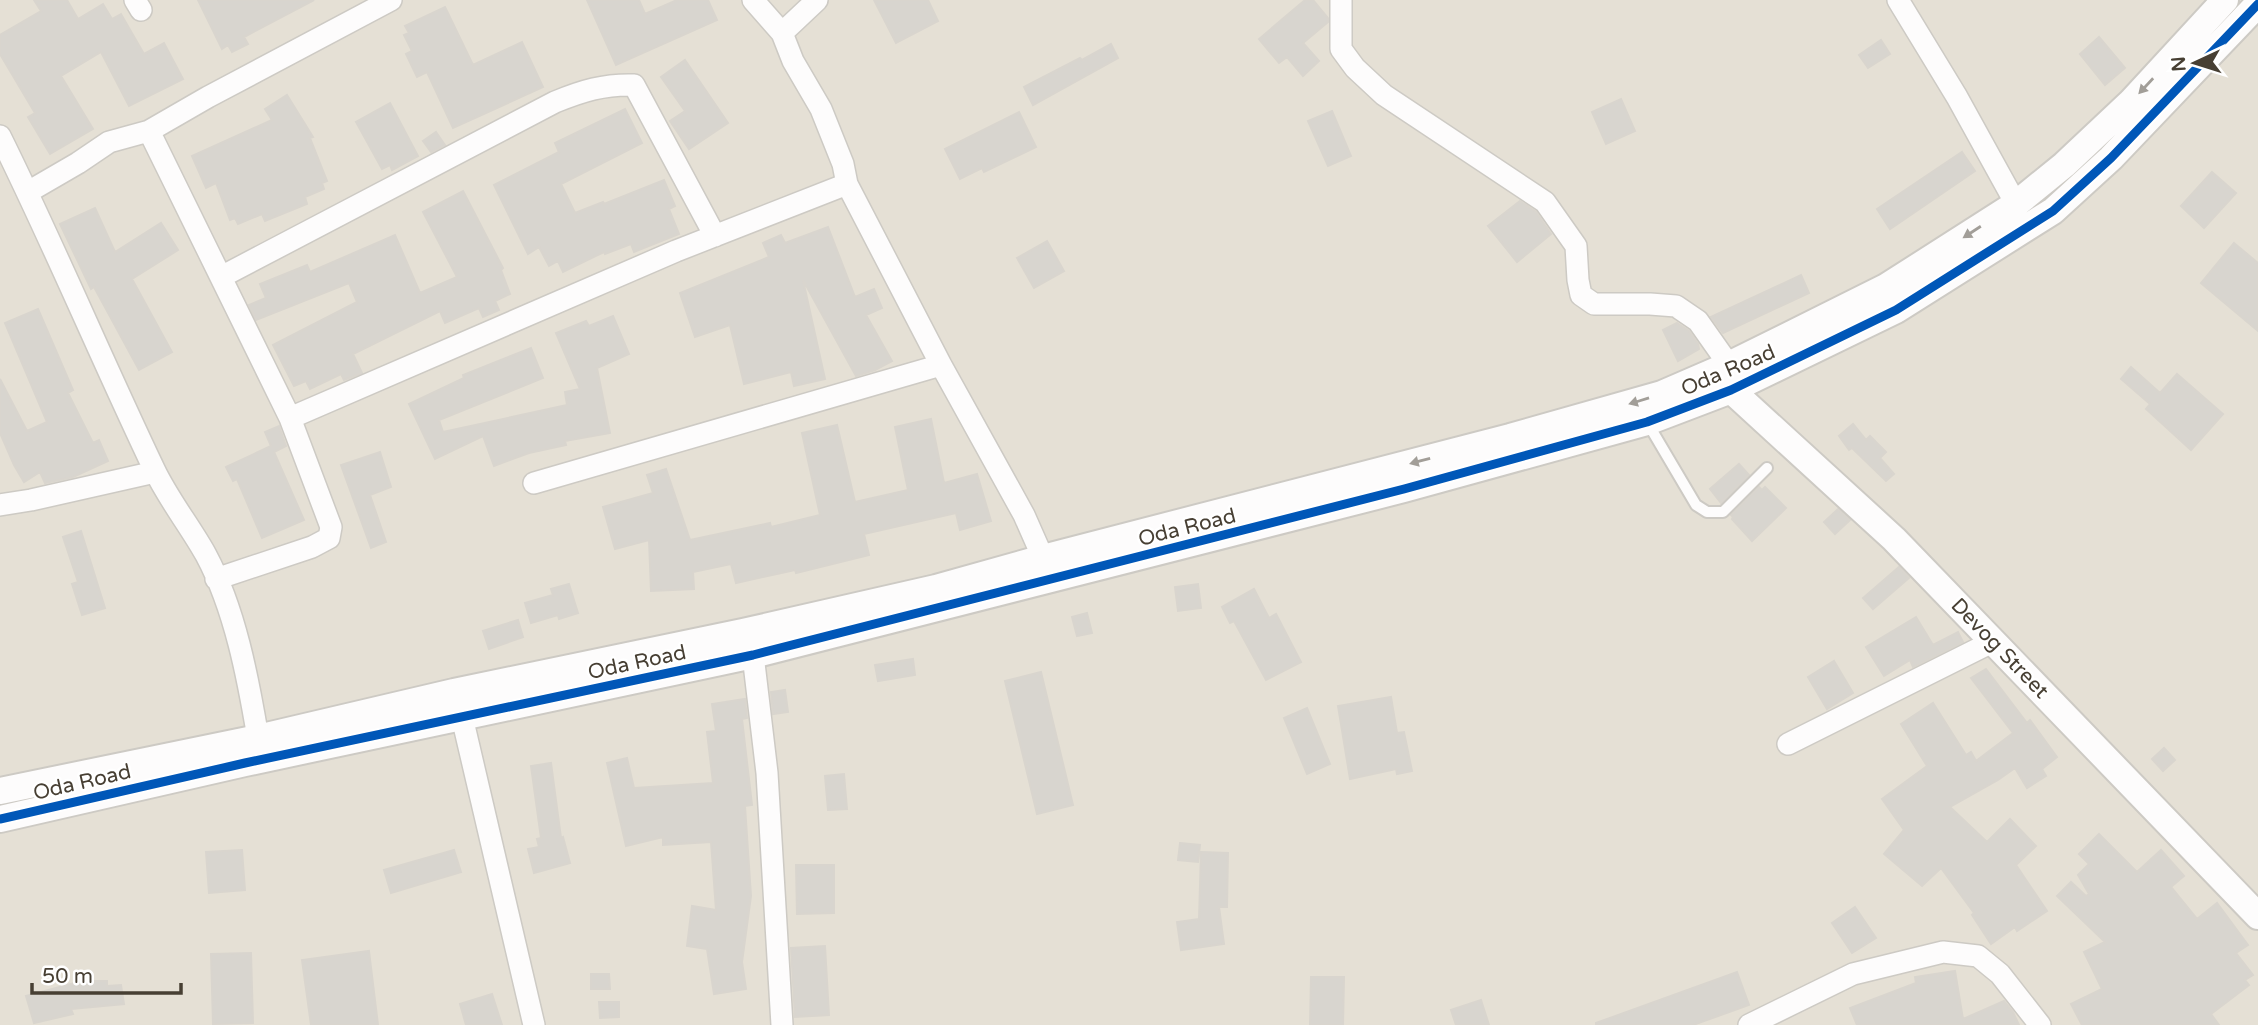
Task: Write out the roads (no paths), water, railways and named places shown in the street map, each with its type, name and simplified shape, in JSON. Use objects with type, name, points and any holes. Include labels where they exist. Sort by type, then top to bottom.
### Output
[{"type":"street","points":[[28,192],[109,142],[149,131],[391,0]]},
{"type":"street","points":[[753,0],[782,33],[793,61],[821,109],[843,164],[847,184],[941,365],[1024,515],[1043,558]]},
{"type":"street","points":[[782,33],[817,0]]},
{"type":"street","points":[[1341,0],[1342,49],[1355,68],[1384,95],[1545,202],[1577,246],[1581,295],[1594,304],[1650,303],[1676,306],[1698,321],[1730,378]]},
{"type":"street","points":[[1898,0],[1957,97],[2016,204]]},
{"type":"street","name":"Oda Road","points":[[0,791],[89,786],[245,762],[753,655],[1418,485],[1647,422],[1730,378],[1886,287],[2016,204],[2064,165],[2131,102],[2225,0]]},
{"type":"street","name":"Oda Road","points":[[0,818],[89,786],[258,738],[454,692],[756,629],[936,588],[1730,378],[1896,310],[2053,211],[2111,158],[2258,4]]},
{"type":"street","points":[[221,277],[555,103],[585,89],[618,85],[634,85],[715,236]]},
{"type":"street","points":[[149,131],[290,418],[331,527],[329,538],[312,547],[216,579]]},
{"type":"street","points":[[0,136],[155,472],[207,557],[229,608],[248,677],[258,738]]},
{"type":"street","points":[[290,418],[715,236],[847,184]]},
{"type":"street","points":[[534,483],[941,365]]},
{"type":"street","name":"Devog Street","points":[[1730,378],[1895,538],[2258,916]]},
{"type":"street","points":[[0,505],[155,472]]},
{"type":"street","points":[[1788,744],[1994,641]]},
{"type":"street","points":[[753,655],[767,773],[782,1025]]},
{"type":"street","points":[[462,717],[534,1025]]},
{"type":"street","points":[[1749,1025],[1853,974],[1943,952],[1978,956],[2000,974],[2040,1025]]},
{"type":"lane","points":[[1647,422],[1696,505],[1707,512],[1723,512],[1767,468]]}]
